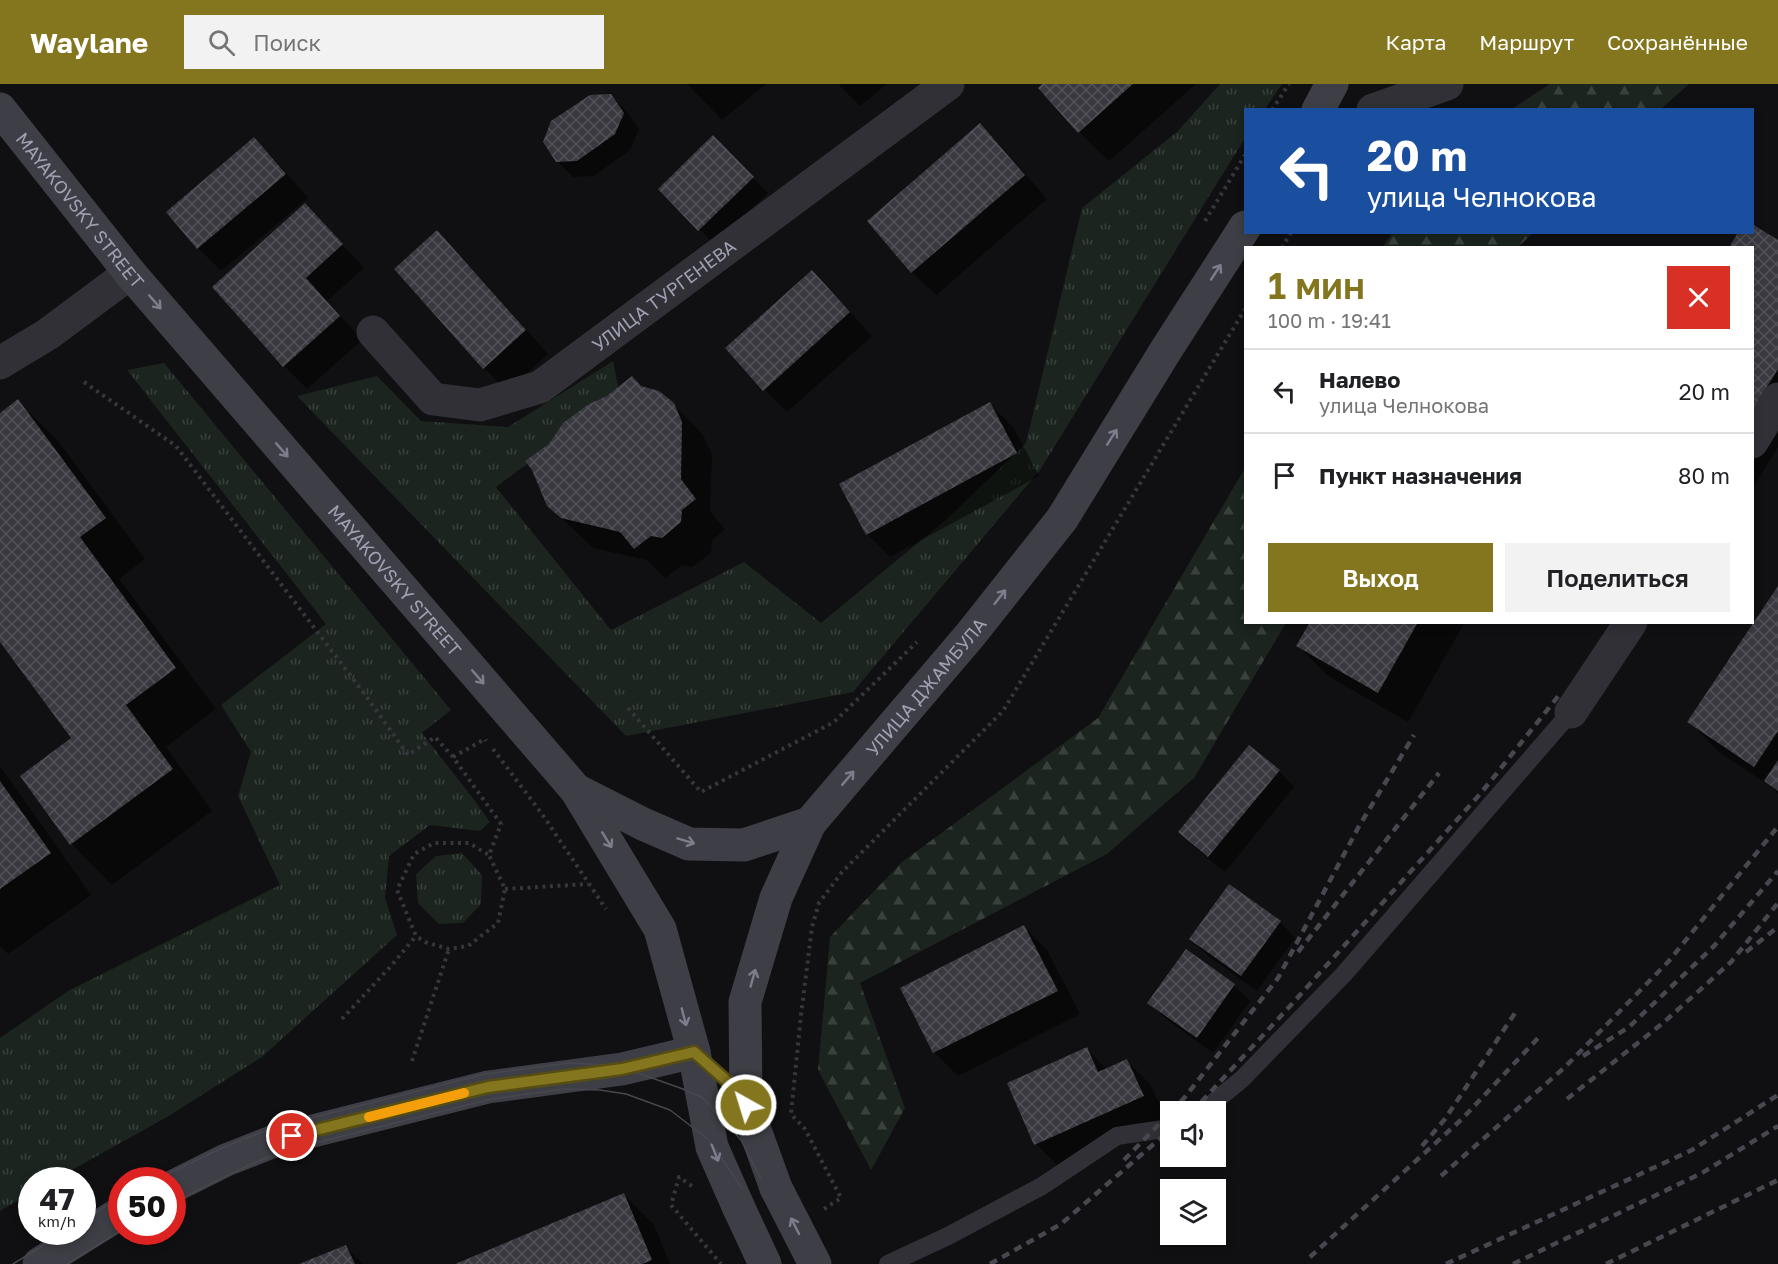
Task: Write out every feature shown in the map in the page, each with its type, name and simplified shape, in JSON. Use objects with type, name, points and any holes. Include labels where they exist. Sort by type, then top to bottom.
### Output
[{"type":"main road","points":[[1319,108],[1332,84]]},
{"type":"main road","name":"MAYAKOVSKY STREET","points":[[0,109],[130,273],[576,790],[660,929],[694,1052],[712,1147],[765,1264]]},
{"type":"main road","name":"УЛИЦА ДЖАМБУЛА","points":[[815,1264],[776,1188],[746,1105],[745,1002],[776,898],[810,823],[970,634],[1062,519],[1244,229]]},
{"type":"main road","points":[[576,790],[689,844],[744,844],[810,823]]},
{"type":"main road","points":[[186,1180],[226,1160],[277,1140],[488,1087],[622,1069],[694,1052],[746,1098]]},
{"type":"main road","points":[[39,1264],[108,1221]]},
{"type":"street","name":"УЛИЦА ТУРГЕНЕВА","points":[[373,332],[433,399],[480,405],[540,387],[948,84]]},
{"type":"street","points":[[1379,108],[1447,84]]},
{"type":"street","points":[[2,358],[48,334],[130,273]]},
{"type":"street","points":[[1754,439],[1778,399]]},
{"type":"street","points":[[1571,712],[1630,624]]},
{"type":"lane","points":[[1215,1101],[1242,1079],[1344,974],[1571,712]]},
{"type":"lane","points":[[888,1264],[948,1236],[1042,1186],[1117,1136],[1160,1130]]},
{"type":"path","points":[[1273,108],[1289,84]]},
{"type":"path","points":[[1204,224],[1244,157]]},
{"type":"path","points":[[841,1198],[805,1129],[791,1114],[812,927],[819,903],[842,872],[1003,711],[1244,311]]},
{"type":"path","points":[[84,382],[176,446],[363,692],[408,755],[435,737],[453,757],[501,824],[489,855]]},
{"type":"path","points":[[628,708],[700,792],[834,722],[917,641]]},
{"type":"path","points":[[453,757],[485,739],[543,814],[608,912]]},
{"type":"path","points":[[434,843],[469,843],[489,855],[505,889],[498,923],[468,946],[450,949],[425,942],[416,936],[397,890],[414,854],[434,843]]},
{"type":"path","points":[[505,889],[588,884]]},
{"type":"path","points":[[342,1019],[416,936]]},
{"type":"path","points":[[412,1061],[450,949]]},
{"type":"path","points":[[679,1177],[671,1205],[721,1264]]},
{"type":"green space","points":[[1220,84],[1282,84],[1266,108],[1244,108],[1244,140],[1040,470],[853,692],[626,736],[297,396],[377,376],[421,421],[508,427],[613,361],[620,395],[496,487],[611,630],[744,562],[821,623],[948,518],[1026,443],[1082,208],[1178,131]]},
{"type":"green space","points":[[1550,84],[1689,84],[1662,108],[1514,108]]},
{"type":"green space","points":[[1391,234],[1532,234],[1519,246],[1384,246]]},
{"type":"green space","points":[[164,363],[451,710],[422,733],[490,822],[480,831],[430,825],[389,856],[385,898],[397,935],[262,1057],[167,1117],[77,1167],[18,1167],[18,1201],[0,1211],[0,1038],[68,991],[280,885],[238,796],[251,752],[221,705],[326,624],[127,370]]},
{"type":"green space","points":[[1244,470],[1244,624],[1285,624],[1194,778],[1107,854],[860,983],[905,1108],[871,1170],[818,1070],[830,937],[902,862],[1098,718]]},
{"type":"green space","points":[[462,853],[482,875],[481,904],[463,923],[439,924],[418,903],[416,874],[436,856]]},
{"type":"building","points":[[1042,84],[1133,84],[1078,133],[1038,88]]},
{"type":"building","points":[[611,94],[624,113],[615,134],[577,161],[556,162],[543,142],[551,121],[590,95]]},
{"type":"building","points":[[980,123],[1025,175],[911,273],[867,221]]},
{"type":"building","points":[[713,135],[754,177],[698,231],[658,189]]},
{"type":"building","points":[[254,137],[286,174],[197,249],[166,212]]},
{"type":"building","points":[[305,203],[343,244],[306,278],[340,316],[283,367],[212,287]]},
{"type":"building","points":[[1754,225],[1778,240],[1778,369],[1754,408],[1754,246],[1730,246],[1737,234],[1754,234]]},
{"type":"building","points":[[437,230],[526,330],[483,369],[394,269]]},
{"type":"building","points":[[812,270],[850,312],[763,391],[725,348]]},
{"type":"building","points":[[632,376],[641,386],[659,391],[674,403],[682,422],[681,479],[696,499],[682,510],[681,522],[662,538],[651,536],[634,549],[620,532],[561,518],[547,506],[532,470],[525,461],[549,444],[563,423],[589,404],[607,396]]},
{"type":"building","points":[[18,399],[106,518],[80,537],[176,668],[126,705],[173,769],[70,845],[20,776],[71,738],[0,642],[0,413]]},
{"type":"building","points":[[990,402],[1017,453],[866,535],[839,484]]},
{"type":"building","points":[[1778,586],[1778,731],[1754,767],[1687,722]]},
{"type":"building","points":[[1309,624],[1417,624],[1378,693],[1296,646]]},
{"type":"building","points":[[1249,745],[1280,770],[1208,857],[1178,832]]},
{"type":"building","points":[[1778,760],[1778,791],[1764,781]]},
{"type":"building","points":[[0,781],[51,853],[0,889]]},
{"type":"building","points":[[1229,884],[1281,921],[1241,976],[1189,939]]},
{"type":"building","points":[[1024,925],[1058,991],[933,1053],[900,988]]},
{"type":"building","points":[[1186,949],[1235,984],[1197,1038],[1147,1003]]},
{"type":"building","points":[[1087,1047],[1098,1072],[1127,1059],[1144,1096],[1034,1145],[1007,1083]]},
{"type":"building","points":[[624,1193],[652,1260],[642,1264],[455,1264]]},
{"type":"building","points":[[346,1245],[355,1264],[299,1264]]},
{"type":"tram line","points":[[182,1167],[238,1141],[273,1128],[485,1074],[569,1063],[605,1065],[635,1072],[703,1098],[741,1140],[805,1264]]},
{"type":"tram line","points":[[186,1196],[248,1166],[295,1148],[491,1099],[565,1089],[600,1090],[626,1094],[670,1110],[709,1140],[750,1200],[781,1264]]},
{"type":"tram line","points":[[96,1212],[108,1205]]},
{"type":"tram line","points":[[67,1264],[108,1239]]},
{"type":"tram line","points":[[13,1264],[44,1245]]},
{"type":"railway","points":[[1202,1101],[1481,793],[1560,694]]},
{"type":"railway","points":[[1181,1101],[1278,978],[1358,828],[1414,735]]},
{"type":"railway","points":[[1298,952],[1439,773]]},
{"type":"railway","points":[[1441,1176],[1565,1067],[1668,962],[1776,829]]},
{"type":"railway","points":[[1583,1056],[1629,1027],[1714,946],[1778,871]]},
{"type":"railway","points":[[1567,1099],[1663,1023],[1731,962],[1778,903]]},
{"type":"railway","points":[[1746,952],[1778,927]]},
{"type":"railway","points":[[1422,1146],[1445,1119],[1515,1013]]},
{"type":"railway","points":[[1310,1257],[1462,1119],[1540,1036]]},
{"type":"railway","points":[[1446,1264],[1692,1150],[1778,1095]]},
{"type":"railway","points":[[1124,1160],[1160,1123]]},
{"type":"railway","points":[[1513,1264],[1702,1173],[1778,1126]]},
{"type":"railway","points":[[990,1264],[1061,1224],[1160,1139]]},
{"type":"railway","points":[[1606,1264],[1778,1180]]},
{"type":"slow traffic","points":[[369,1117],[464,1093]]},
{"type":"route","points":[[292,1136],[488,1087],[622,1069],[694,1052],[746,1098],[746,1105]]}]
